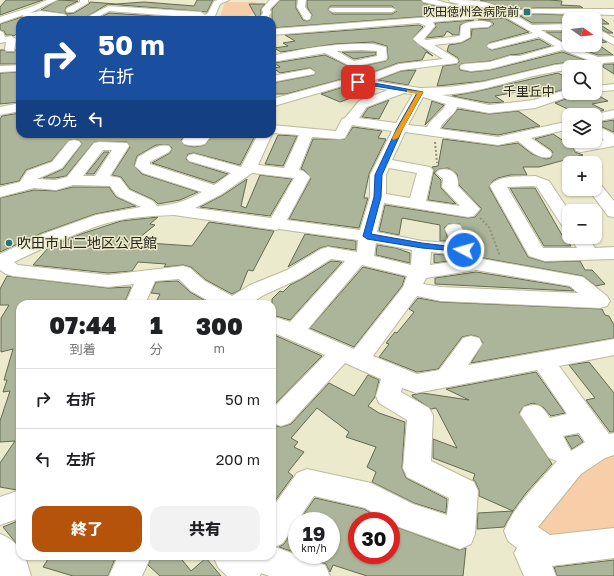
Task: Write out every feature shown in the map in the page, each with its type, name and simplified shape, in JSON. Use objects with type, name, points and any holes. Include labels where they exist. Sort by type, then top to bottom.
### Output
[{"type":"street","points":[[17,16],[53,0]]},
{"type":"street","points":[[70,10],[84,3],[84,0]]},
{"type":"street","points":[[205,16],[212,14],[217,3],[225,0]]},
{"type":"street","points":[[265,16],[268,13],[266,9],[275,0]]},
{"type":"street","points":[[302,0],[301,7],[307,15],[303,17],[318,16]]},
{"type":"street","points":[[453,0],[497,8],[562,46]]},
{"type":"street","points":[[336,4],[374,10],[399,9],[392,6],[394,2],[388,2]]},
{"type":"street","points":[[574,2],[582,11]]},
{"type":"street","points":[[424,4],[454,7],[471,3]]},
{"type":"street","points":[[19,5],[45,4]]},
{"type":"street","points":[[333,27],[325,16],[336,4],[362,5]]},
{"type":"street","points":[[93,16],[108,8],[192,16]]},
{"type":"street","points":[[276,25],[333,27],[351,26],[506,13],[533,8],[614,12]]},
{"type":"street","points":[[374,10],[390,30],[385,32]]},
{"type":"street","points":[[596,11],[611,24]]},
{"type":"street","points":[[17,16],[35,16],[41,14],[56,16]]},
{"type":"street","points":[[0,20],[16,16]]},
{"type":"street","points":[[350,16],[351,26]]},
{"type":"street","points":[[418,20],[444,24],[495,25]]},
{"type":"street","points":[[419,46],[418,39],[431,26],[430,23]]},
{"type":"street","points":[[419,46],[465,38],[466,26],[482,24]]},
{"type":"street","points":[[509,25],[562,29]]},
{"type":"street","points":[[0,34],[1,40],[11,40],[10,49]]},
{"type":"street","points":[[358,82],[399,67],[453,61],[508,42],[540,34]]},
{"type":"street","points":[[602,34],[614,42]]},
{"type":"street","points":[[419,46],[434,49],[468,72],[473,68],[494,65],[515,59],[514,58]]},
{"type":"street","points":[[493,47],[514,58],[520,59],[562,50]]},
{"type":"street","points":[[276,58],[289,54],[328,50]]},
{"type":"street","points":[[574,52],[592,60]]},
{"type":"street","points":[[0,57],[16,56]]},
{"type":"street","points":[[602,61],[614,59]]},
{"type":"street","points":[[602,63],[614,66]]},
{"type":"street","points":[[276,98],[335,82],[358,82],[420,92],[449,91],[484,85],[562,67]]},
{"type":"street","points":[[0,69],[16,68]]},
{"type":"street","points":[[276,78],[310,72]]},
{"type":"street","points":[[383,73],[400,77],[414,74]]},
{"type":"street","points":[[602,88],[614,87]]},
{"type":"street","points":[[276,129],[340,135],[347,122],[350,121],[363,104],[402,90]]},
{"type":"street","points":[[420,92],[453,102],[489,109],[535,104],[562,95]]},
{"type":"street","points":[[293,332],[358,258],[366,255],[367,236],[378,197],[378,175],[400,128],[420,92]]},
{"type":"street","points":[[545,100],[562,109]]},
{"type":"street","points":[[432,133],[434,124],[442,116],[449,112],[453,102]]},
{"type":"street","points":[[0,111],[16,108]]},
{"type":"street","points":[[602,117],[614,114]]},
{"type":"street","points":[[350,121],[463,138],[498,141],[562,129]]},
{"type":"street","points":[[290,172],[306,132]]},
{"type":"street","points":[[602,133],[614,141]]},
{"type":"street","points":[[520,136],[545,154]]},
{"type":"street","points":[[189,142],[200,141],[202,138]]},
{"type":"street","points":[[174,210],[196,202],[216,191],[246,170],[263,138]]},
{"type":"street","points":[[462,153],[463,138]]},
{"type":"street","points":[[72,180],[99,146],[115,140],[122,146],[99,181]]},
{"type":"street","points":[[602,144],[614,141]]},
{"type":"street","points":[[26,186],[32,174],[57,165],[74,144]]},
{"type":"street","points":[[164,149],[143,160],[142,166],[148,170],[216,191]]},
{"type":"street","points":[[194,158],[246,170],[290,172],[298,174],[302,177],[276,225]]},
{"type":"street","points":[[384,163],[425,170],[418,204]]},
{"type":"street","points":[[378,197],[468,212],[472,209],[450,187],[452,176]]},
{"type":"street","points":[[0,192],[34,183],[56,185],[72,180],[115,182],[123,194],[147,204],[153,211]]},
{"type":"street","points":[[562,212],[543,184],[535,181],[502,183],[498,186],[536,252],[541,254],[614,253]]},
{"type":"street","points":[[602,190],[614,191]]},
{"type":"street","points":[[601,196],[614,212]]},
{"type":"street","points":[[0,261],[49,238],[102,219],[153,211],[174,210],[276,225],[367,236],[422,246],[466,258],[476,264],[536,261],[541,254]]},
{"type":"street","points":[[454,229],[466,258]]},
{"type":"street","points":[[584,244],[590,254]]},
{"type":"street","points":[[415,280],[422,246]]},
{"type":"street","points":[[241,300],[257,290],[294,274],[328,253],[358,258],[415,280],[441,294],[600,301],[576,281],[499,262]]},
{"type":"street","points":[[280,416],[350,355],[415,280],[466,258]]},
{"type":"street","points":[[0,261],[13,270],[108,282],[183,272],[198,286],[223,300]]},
{"type":"street","points":[[137,300],[148,276]]},
{"type":"street","points":[[594,295],[614,292]]},
{"type":"street","points":[[276,325],[416,384],[614,347]]},
{"type":"street","points":[[447,378],[471,344]]},
{"type":"street","points":[[542,360],[599,435],[597,449],[571,465],[531,512],[519,530],[543,563],[614,543]]},
{"type":"street","points":[[276,527],[307,482],[371,496],[406,516],[460,534],[464,491],[417,468],[420,415],[388,396],[394,375]]},
{"type":"street","points":[[545,431],[599,435]]},
{"type":"street","points":[[0,511],[16,505]]},
{"type":"street","points":[[0,549],[13,566],[15,576]]},
{"type":"street","points":[[125,576],[133,560]]},
{"type":"street","points":[[247,563],[314,576]]},
{"type":"path","points":[[432,133],[436,136],[435,148],[437,165],[452,176]]},
{"type":"path","points":[[472,209],[489,227],[499,262]]},
{"type":"shaded area","points":[[225,2],[256,2],[254,14],[247,16],[220,16]]},
{"type":"shaded area","points":[[614,453],[614,533],[545,542],[535,527],[585,461]]},
{"type":"building","points":[[6,0],[43,0],[0,15],[0,7]]},
{"type":"building","points":[[58,0],[78,1],[66,7],[65,11],[67,14],[74,13],[90,2],[116,4],[144,2],[194,6],[197,0],[213,0],[207,12],[108,4],[88,16],[68,16],[66,14],[41,10]]},
{"type":"building","points":[[280,0],[296,0],[296,8],[303,20],[307,21],[310,20],[312,15],[307,7],[307,0],[421,0],[423,3],[455,10],[471,7],[493,10],[498,8],[498,6],[480,0],[549,0],[562,1],[561,5],[580,6],[583,8],[536,8],[276,28],[276,16],[272,16],[272,9]],"holes":[[[330,6],[392,6],[397,11],[392,14],[333,14],[328,10]]]},
{"type":"building","points":[[249,4],[265,4],[261,9],[260,16],[256,16]]},
{"type":"building","points":[[109,13],[154,16],[103,16]]},
{"type":"building","points":[[536,14],[562,15],[562,23],[532,23],[520,16]]},
{"type":"building","points":[[504,18],[529,32],[489,43],[486,46],[489,49],[492,50],[539,39],[551,46],[490,61],[461,64],[459,66],[460,70],[471,72],[490,70],[562,52],[585,60],[562,60],[562,63],[484,81],[437,86],[443,66],[457,64],[459,62],[458,58],[447,51],[449,45],[461,43],[471,38],[472,29],[488,28],[494,24],[490,21],[478,20]]},
{"type":"building","points":[[16,19],[16,34],[14,36],[6,35],[4,31],[0,30],[0,24]]},
{"type":"building","points":[[602,19],[609,24],[602,24]]},
{"type":"building","points":[[474,20],[460,25],[459,35],[452,35],[447,31],[444,36],[426,38],[436,27],[435,23]]},
{"type":"building","points":[[419,25],[423,27],[412,39],[433,56],[426,52],[422,60],[398,63],[357,78],[346,78],[286,94],[276,94],[276,82],[314,75],[316,72],[310,68],[280,73],[276,70],[276,68],[280,67],[276,63],[325,55],[352,68],[386,61],[388,59],[387,46],[373,42],[335,44],[281,52],[276,48],[288,46],[283,43],[295,41],[285,35]]},
{"type":"building","points":[[602,26],[613,33],[608,33],[602,30]]},
{"type":"building","points":[[546,32],[562,32],[562,41]]},
{"type":"building","points":[[602,47],[613,55],[598,55],[590,52],[602,52]]},
{"type":"building","points":[[16,49],[16,64],[0,64],[0,50],[14,52]]},
{"type":"building","points":[[342,52],[376,52],[376,55],[354,59]]},
{"type":"building","points":[[604,64],[614,64],[614,74],[603,67]]},
{"type":"building","points":[[416,70],[408,85],[378,80],[401,71]]},
{"type":"building","points":[[16,72],[16,102],[0,104],[0,73]]},
{"type":"building","points":[[558,73],[562,75],[562,90],[541,96],[527,90],[495,96],[504,102],[489,103],[452,96]]},
{"type":"building","points":[[346,86],[359,86],[375,89],[340,102],[321,94]]},
{"type":"building","points":[[602,98],[608,101],[592,104],[600,108],[566,108],[555,103],[563,100],[602,100]]},
{"type":"building","points":[[389,100],[379,119],[362,117],[368,108]]},
{"type":"building","points":[[432,101],[444,105],[425,125]]},
{"type":"building","points":[[458,109],[489,114],[518,111],[540,126],[498,135],[442,128]]},
{"type":"building","points":[[16,114],[16,138],[183,138],[181,140],[184,145],[194,147],[205,145],[210,138],[254,138],[240,165],[194,153],[188,154],[186,159],[189,162],[228,174],[214,183],[152,163],[170,153],[172,148],[169,145],[156,145],[137,156],[134,166],[142,174],[198,192],[180,200],[158,204],[154,200],[130,189],[121,177],[112,175],[130,147],[127,142],[94,142],[66,176],[43,178],[63,169],[82,144],[79,140],[69,140],[51,161],[26,170],[19,181],[0,185],[0,119],[2,116]]},
{"type":"building","points":[[614,120],[614,132],[602,127],[602,122]]},
{"type":"building","points":[[353,127],[382,131],[378,138],[386,139],[369,174],[364,198],[368,198],[359,228],[289,219],[311,178],[304,170],[301,169],[313,139],[345,139]]},
{"type":"building","points":[[553,134],[562,140],[562,148],[573,148],[575,152],[583,155],[562,156],[562,161],[539,167],[523,167],[527,175],[510,175],[498,178],[493,181],[489,187],[528,257],[545,262],[580,261],[585,270],[592,270],[605,284],[596,286],[583,276],[478,257],[460,224],[448,224],[444,228],[449,241],[440,241],[440,225],[402,218],[399,235],[379,231],[385,205],[468,218],[475,217],[481,210],[481,208],[459,185],[457,174],[448,168],[439,169],[434,173],[441,180],[441,188],[456,204],[428,200],[434,170],[432,167],[438,166],[443,139],[498,146],[518,143],[532,154],[546,159],[551,158],[553,153],[551,150],[535,139]]},
{"type":"building","points":[[278,135],[297,136],[283,166],[265,164]]},
{"type":"building","points":[[104,152],[109,152],[94,174],[86,174]]},
{"type":"building","points":[[260,175],[292,179],[270,216],[200,207],[223,195],[247,179],[241,206],[246,208]]},
{"type":"building","points":[[73,187],[109,187],[116,197],[136,206],[95,214],[42,233],[0,252],[0,198],[34,190],[56,191]]},
{"type":"building","points":[[510,188],[535,188],[562,235],[562,244],[570,244],[571,246],[544,246]]},
{"type":"building","points":[[158,217],[150,224],[155,225],[134,242],[192,246],[209,222],[274,231],[253,271],[248,270],[240,290],[232,294],[206,280],[191,267],[183,265],[164,267],[166,264],[138,262],[132,271],[108,273],[33,265],[49,247],[81,234],[121,221]]},
{"type":"building","points":[[305,234],[356,241],[356,250],[328,246],[320,248],[288,267]]},
{"type":"building","points":[[377,245],[396,248],[410,253],[410,263],[376,255]]},
{"type":"building","points":[[434,254],[456,256],[456,260],[434,263]]},
{"type":"building","points":[[331,261],[342,262],[290,320],[276,316],[276,300],[272,299],[280,291],[283,292],[290,285]]},
{"type":"building","points":[[363,267],[405,277],[402,286],[354,347],[310,328]]},
{"type":"building","points":[[476,272],[569,287],[574,291],[435,284],[435,278]]},
{"type":"building","points":[[7,276],[108,288],[131,287],[126,300],[16,300],[16,490],[0,487],[0,463],[15,441],[0,442],[0,421],[10,391],[3,392],[7,380],[4,380],[13,349],[1,352],[1,318],[9,305],[0,305],[0,289]]},
{"type":"building","points":[[178,281],[190,292],[204,300],[157,300],[160,294],[151,293],[156,282]]},
{"type":"building","points":[[418,298],[441,302],[602,309],[605,315],[609,316],[614,325],[614,338],[471,363],[483,343],[479,337],[471,335],[462,337],[438,369],[417,372],[379,357],[389,344],[386,343],[395,332],[397,333],[414,312],[409,309]]},
{"type":"building","points":[[276,336],[322,356],[276,403]]},
{"type":"building","points":[[589,362],[614,393],[614,432],[610,432],[586,400],[595,398],[569,365]]},
{"type":"building","points":[[536,372],[565,413],[551,416],[543,407],[533,403],[524,406],[519,413],[552,464],[526,493],[513,511],[479,496],[479,490],[475,481],[473,480],[475,474],[433,458],[433,439],[457,448],[436,408],[431,409],[412,395],[422,393],[469,400],[446,389]]},
{"type":"building","points":[[368,375],[379,380],[375,397],[368,406],[379,413],[405,422],[402,468],[406,478],[447,499],[446,513],[414,503],[372,482],[376,472],[367,467],[376,447],[346,437],[349,432],[317,408],[291,438],[298,442],[294,447],[304,452],[288,472],[293,476],[276,499],[276,426],[281,427],[291,424],[329,383],[354,396]]},
{"type":"building","points":[[578,435],[583,442],[572,449],[565,437]]},
{"type":"building","points":[[315,498],[364,509],[369,512],[348,512],[348,564],[400,564],[400,528],[459,550],[466,548],[463,576],[367,576],[333,565],[330,572],[326,564],[340,564],[340,512],[305,512]]},
{"type":"building","points":[[513,511],[504,527],[477,529],[478,513]]},
{"type":"building","points":[[16,522],[16,543],[3,527]]},
{"type":"building","points":[[288,538],[288,550],[279,547],[284,544]]},
{"type":"building","points":[[47,560],[114,560],[108,576],[73,576],[43,567]]},
{"type":"building","points":[[150,560],[182,560],[191,571],[204,560],[208,560],[221,576],[160,576],[148,565]]},
{"type":"building","points":[[614,560],[614,576],[557,576],[554,567]]},
{"type":"slow traffic","points":[[395,138],[420,92],[409,91]]},
{"type":"place","name":"吹田徳州会病院前","points":[[527,12]]},
{"type":"place","name":"吹田市山二地区公民館","points":[[9,243]]},
{"type":"district","name":"千里丘中","points":[[529,91]]},
{"type":"route","points":[[358,82],[420,92],[400,128],[378,175],[378,197],[367,236],[422,246],[464,250]]}]
